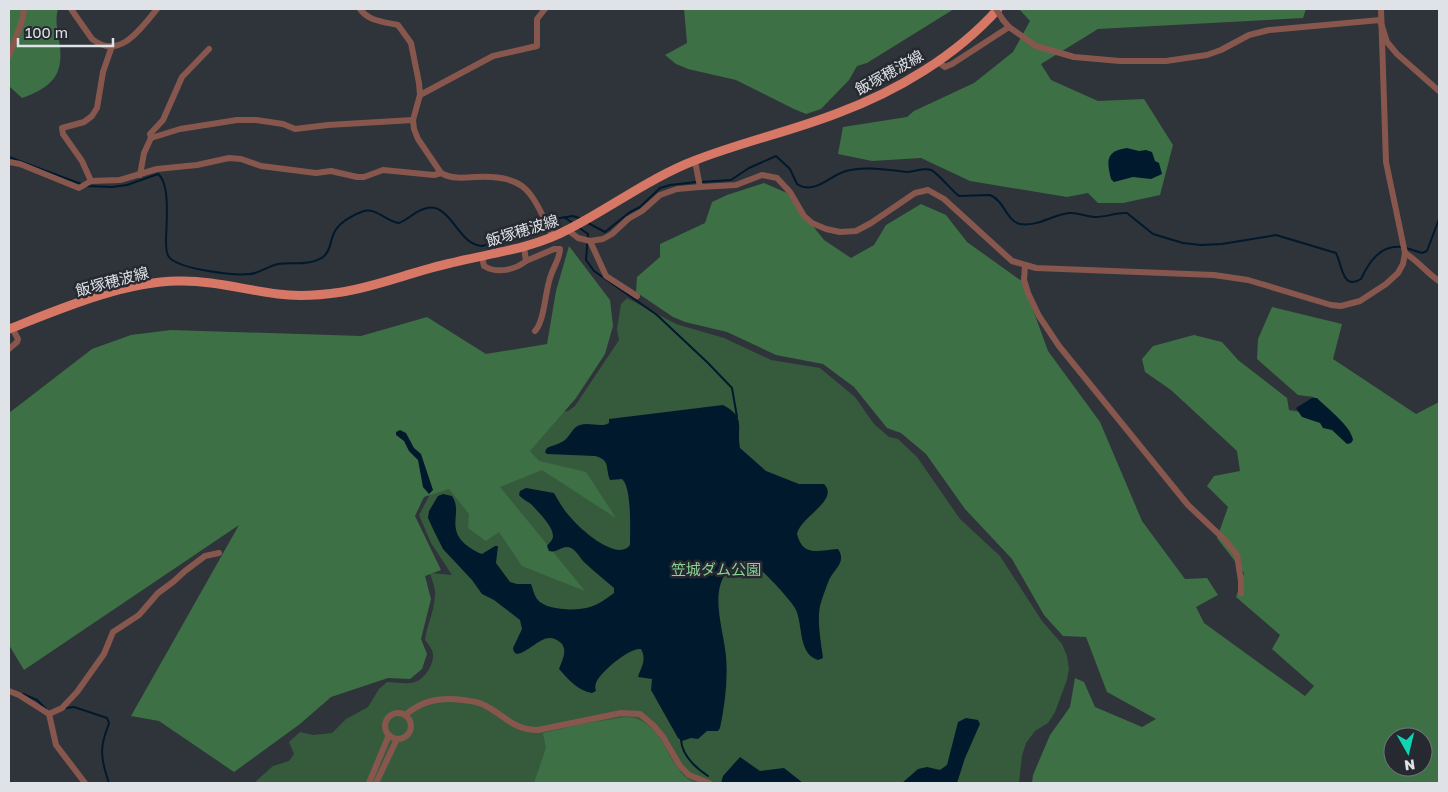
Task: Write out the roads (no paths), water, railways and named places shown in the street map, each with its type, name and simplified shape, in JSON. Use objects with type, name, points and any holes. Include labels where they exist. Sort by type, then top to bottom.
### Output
[{"type":"main road","name":"飯塚穂波線","points":[[10,329],[105,294],[140,285],[177,281],[201,282],[282,295],[329,294],[372,286],[452,262],[524,247],[568,230],[656,180],[695,161],[846,110],[873,99],[937,61],[970,35],[997,9]]},
{"type":"street","points":[[9,56],[22,22],[24,9]]},
{"type":"street","points":[[71,9],[92,39],[96,42],[112,46],[119,45],[135,36],[157,9]]},
{"type":"street","points":[[360,9],[374,20],[398,25],[411,42],[420,95],[413,120],[418,139],[441,173],[457,178],[505,177],[519,184],[530,193],[553,236]]},
{"type":"street","points":[[420,95],[493,56],[537,46],[537,19],[545,9]]},
{"type":"street","points":[[997,9],[1010,27],[1036,46],[1074,57],[1120,61],[1166,61],[1207,55],[1221,50],[1249,35],[1269,30],[1380,20]]},
{"type":"street","points":[[568,230],[578,238],[590,241],[603,239],[612,234],[628,219],[642,211],[660,195],[676,189],[736,185],[762,175],[778,178],[790,192],[804,216],[812,223],[840,232],[856,231],[915,193],[928,190],[944,199],[1012,261],[1025,266],[1214,275],[1248,280],[1331,304],[1352,304],[1367,297],[1398,273],[1403,264],[1405,253],[1386,162],[1381,9]]},
{"type":"street","points":[[1380,20],[1387,42],[1397,54],[1439,91]]},
{"type":"street","points":[[937,61],[944,67],[952,64],[1010,27]]},
{"type":"street","points":[[90,182],[82,161],[63,134],[62,128],[84,122],[92,116],[97,108],[103,72],[112,46]]},
{"type":"street","points":[[140,175],[144,153],[151,138],[150,134],[163,120],[182,77],[209,50]]},
{"type":"street","points":[[151,138],[180,129],[237,120],[256,120],[283,124],[295,130],[328,125],[413,120]]},
{"type":"street","points":[[9,162],[20,164],[79,188],[90,182],[120,180],[157,169],[197,165],[228,158],[241,159],[261,166],[316,173],[331,171],[357,177],[364,177],[383,170],[434,175],[441,173]]},
{"type":"street","points":[[695,161],[700,187]]},
{"type":"street","points":[[590,241],[606,276],[637,296]]},
{"type":"street","points":[[524,247],[526,261]]},
{"type":"street","points":[[482,257],[484,266],[488,268],[514,269],[526,261],[554,249],[560,249],[560,254],[550,275],[539,327],[535,331]]},
{"type":"street","points":[[1405,253],[1439,281]]},
{"type":"street","points":[[1025,266],[1024,280],[1028,294],[1039,316],[1059,346],[1188,506],[1224,539],[1237,555],[1241,593]]},
{"type":"street","points":[[9,349],[18,339],[10,329]]},
{"type":"street","points":[[49,714],[62,708],[77,692],[104,654],[113,632],[139,615],[158,594],[205,556],[219,553]]},
{"type":"street","points":[[9,690],[49,714],[56,745],[85,783]]},
{"type":"street","points":[[405,715],[411,724],[410,731],[406,737],[397,739],[389,736],[385,728],[389,717],[397,714],[405,715],[412,709],[431,700],[452,698],[480,703],[526,730],[538,730],[621,713],[640,714],[654,725],[680,766],[689,775],[709,783]]},
{"type":"street","points":[[369,783],[389,736]]},
{"type":"street","points":[[376,783],[397,739]]},
{"type":"water","points":[[1127,148],[1152,152],[1155,161],[1159,163],[1162,174],[1151,179],[1133,177],[1114,182],[1111,179],[1109,158],[1111,154],[1120,149]]},
{"type":"water","points":[[1312,398],[1317,398],[1344,423],[1353,440],[1351,443],[1347,444],[1332,430],[1323,428],[1320,423],[1302,417],[1296,408]]},
{"type":"water","points":[[723,405],[735,414],[738,419],[740,448],[766,471],[799,484],[824,484],[828,490],[827,496],[805,521],[797,534],[803,547],[808,550],[838,549],[841,558],[839,565],[829,580],[820,606],[819,625],[823,658],[818,660],[807,652],[794,606],[769,578],[756,566],[748,562],[736,564],[729,569],[721,582],[718,598],[727,665],[726,692],[720,728],[718,731],[707,731],[698,739],[691,738],[682,741],[678,738],[651,690],[652,679],[638,677],[643,660],[641,649],[630,652],[609,667],[599,678],[595,685],[596,691],[592,693],[578,687],[559,669],[564,656],[564,649],[561,643],[555,639],[544,639],[523,652],[517,654],[514,652],[513,648],[522,629],[520,620],[494,600],[482,594],[472,580],[443,549],[428,518],[429,511],[438,496],[443,494],[452,496],[456,508],[456,532],[459,538],[469,547],[482,554],[498,546],[496,563],[510,582],[531,584],[537,599],[547,606],[570,609],[593,606],[614,593],[614,588],[587,565],[570,547],[549,551],[547,546],[553,536],[551,528],[532,505],[519,495],[520,491],[526,488],[554,493],[567,513],[583,530],[591,537],[617,550],[624,549],[630,545],[630,510],[625,484],[622,479],[610,480],[607,465],[600,458],[595,456],[547,454],[545,452],[547,448],[564,441],[580,425],[602,425],[609,423],[609,419]]},
{"type":"water","points":[[400,430],[406,433],[414,448],[421,454],[433,490],[429,494],[423,487],[418,460],[409,451],[404,441],[396,435],[396,432]]},
{"type":"water","points":[[966,718],[978,720],[980,724],[965,758],[957,783],[902,783],[918,769],[927,767],[940,770],[947,765],[958,722]]},
{"type":"water","points":[[740,757],[760,771],[784,768],[803,783],[721,783],[723,776]]},
{"type":"waterway","points":[[701,182],[731,180],[749,168],[776,156],[790,169],[797,184],[803,187],[821,184],[838,174],[850,170],[875,169],[908,172],[928,169],[937,174],[959,196],[990,195],[999,202],[1015,222],[1020,224],[1032,224],[1069,213],[1096,217],[1127,213],[1153,234],[1183,243],[1201,245],[1222,244],[1276,235],[1336,253],[1344,275],[1350,282],[1361,279],[1372,261],[1381,252],[1394,247],[1401,247]]},
{"type":"waterway","points":[[9,157],[81,184]]},
{"type":"waterway","points":[[86,186],[112,187],[127,185],[158,174],[165,186],[166,246],[169,257],[183,265],[194,268],[232,274],[250,274],[278,264],[307,263],[318,260],[328,252],[336,229],[343,222],[364,211],[373,211],[399,223],[423,209],[435,208],[449,218],[467,239],[474,244],[482,246],[523,235],[543,222]]},
{"type":"waterway","points":[[588,223],[605,232],[630,212],[640,207],[660,188],[696,182]]},
{"type":"waterway","points":[[548,220],[573,216],[582,219]]},
{"type":"waterway","points":[[564,217],[574,224]]},
{"type":"waterway","points":[[1406,248],[1422,253],[1427,251],[1439,219]]},
{"type":"waterway","points":[[578,227],[588,234],[586,260],[594,271],[657,315],[708,363],[732,388],[737,417]]},
{"type":"waterway","points":[[23,694],[37,700],[46,709]]},
{"type":"waterway","points":[[66,708],[74,707],[107,718],[109,723],[103,740],[102,753],[109,783]]},
{"type":"waterway","points":[[681,740],[684,751],[690,761],[708,776]]},
{"type":"park label","name":"笠城ダム公園","points":[[716,569]]}]
